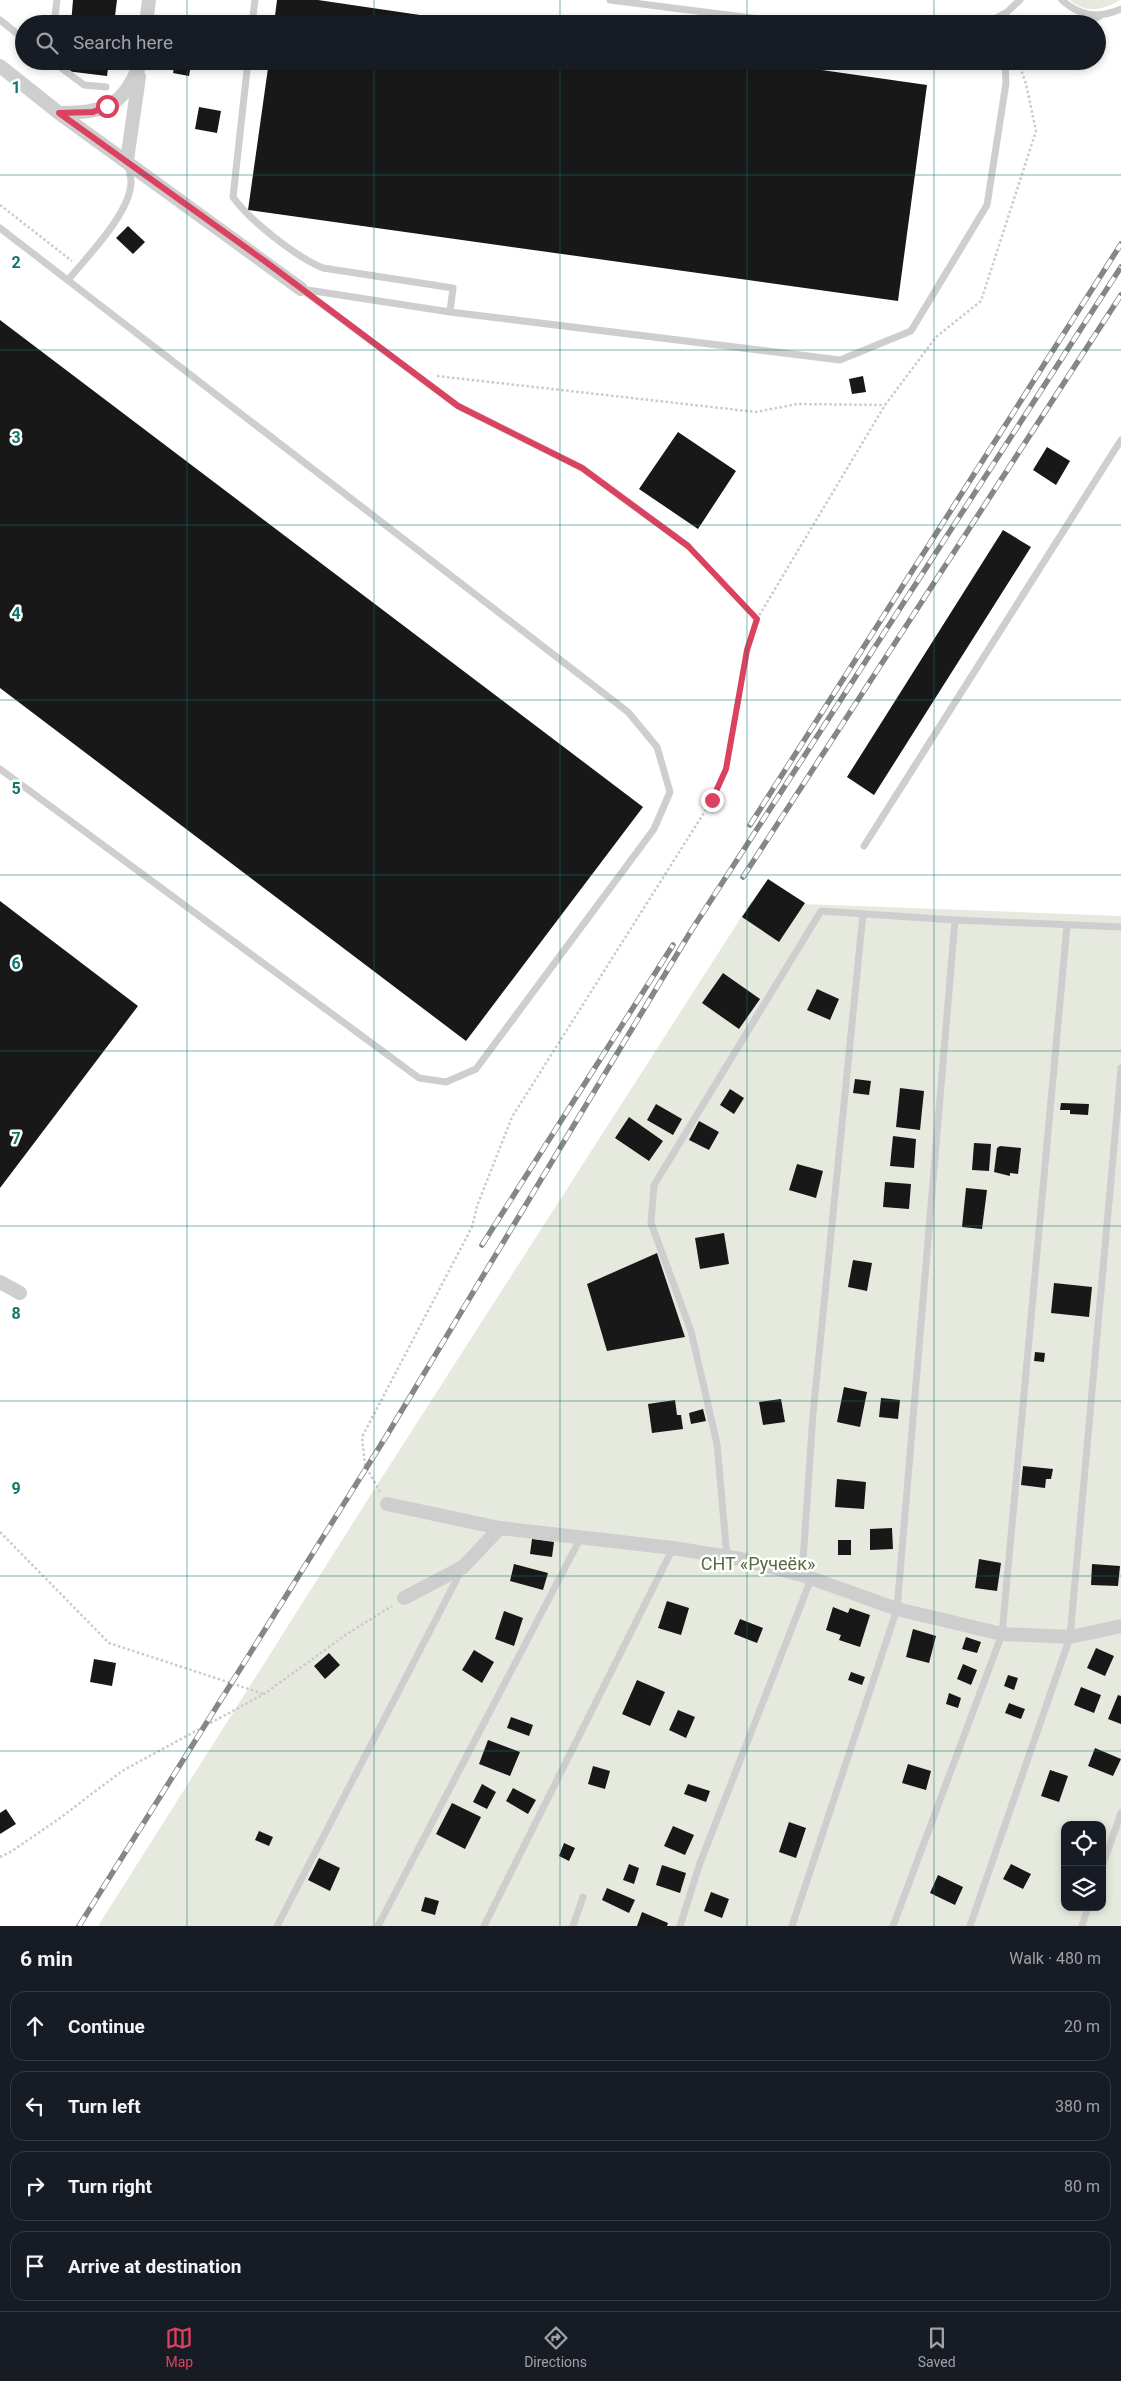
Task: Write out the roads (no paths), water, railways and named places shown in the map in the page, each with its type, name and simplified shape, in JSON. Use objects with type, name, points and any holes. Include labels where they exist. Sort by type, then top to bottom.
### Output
[{"type":"street","points":[[147,15],[148,0]]},
{"type":"street","points":[[0,66],[59,113],[127,160],[302,289]]},
{"type":"street","points":[[59,113],[93,112],[107,106],[124,95],[138,70]]},
{"type":"street","points":[[127,160],[140,70]]},
{"type":"street","points":[[0,1282],[20,1293]]},
{"type":"street","points":[[387,1504],[500,1528],[727,1556],[806,1577],[897,1609],[1002,1634],[1070,1637],[1121,1626]]},
{"type":"street","points":[[404,1598],[463,1567],[500,1528]]},
{"type":"lane","points":[[55,15],[57,0]]},
{"type":"lane","points":[[253,15],[255,0]]},
{"type":"lane","points":[[610,0],[728,15]]},
{"type":"lane","points":[[1002,15],[1020,0]]},
{"type":"lane","points":[[1062,0],[1079,12],[1102,15],[1121,8]]},
{"type":"lane","points":[[0,20],[15,32]]},
{"type":"lane","points":[[64,70],[84,85],[106,87]]},
{"type":"lane","points":[[247,70],[232,197],[242,211],[309,262],[323,268],[452,288],[450,312]]},
{"type":"lane","points":[[302,289],[450,312],[840,360],[911,331],[987,205],[1006,83],[1005,70]]},
{"type":"lane","points":[[68,280],[126,203],[131,182],[127,160]]},
{"type":"lane","points":[[0,228],[628,712],[656,748],[670,792],[654,829],[476,1069],[446,1082],[419,1078],[0,769]]},
{"type":"lane","points":[[302,289],[458,406],[582,468],[688,546]]},
{"type":"lane","points":[[864,846],[1121,440]]},
{"type":"lane","points":[[727,1556],[717,1444],[691,1331],[650,1223],[654,1185],[820,911],[1067,926],[1121,927]]},
{"type":"lane","points":[[680,1926],[700,1863],[806,1577],[813,1414],[864,914]]},
{"type":"lane","points":[[792,1926],[897,1609],[955,920]]},
{"type":"lane","points":[[893,1926],[1002,1634],[1067,926]]},
{"type":"lane","points":[[970,1926],[1070,1637],[1121,1068]]},
{"type":"lane","points":[[378,1926],[580,1539]]},
{"type":"lane","points":[[484,1926],[674,1548]]},
{"type":"lane","points":[[277,1926],[463,1567]]},
{"type":"lane","points":[[1102,1866],[1121,1813]]},
{"type":"lane","points":[[573,1926],[583,1897]]},
{"type":"lane","points":[[1082,1926],[1087,1911]]},
{"type":"railway","points":[[750,825],[1121,244]]},
{"type":"railway","points":[[79,1926],[387,1435],[691,931],[1121,267]]},
{"type":"railway","points":[[743,877],[1121,295]]},
{"type":"railway","points":[[482,1245],[673,945]]},
{"type":"park label","name":"СНТ «Ручеёк»","points":[[758,1563]]}]
